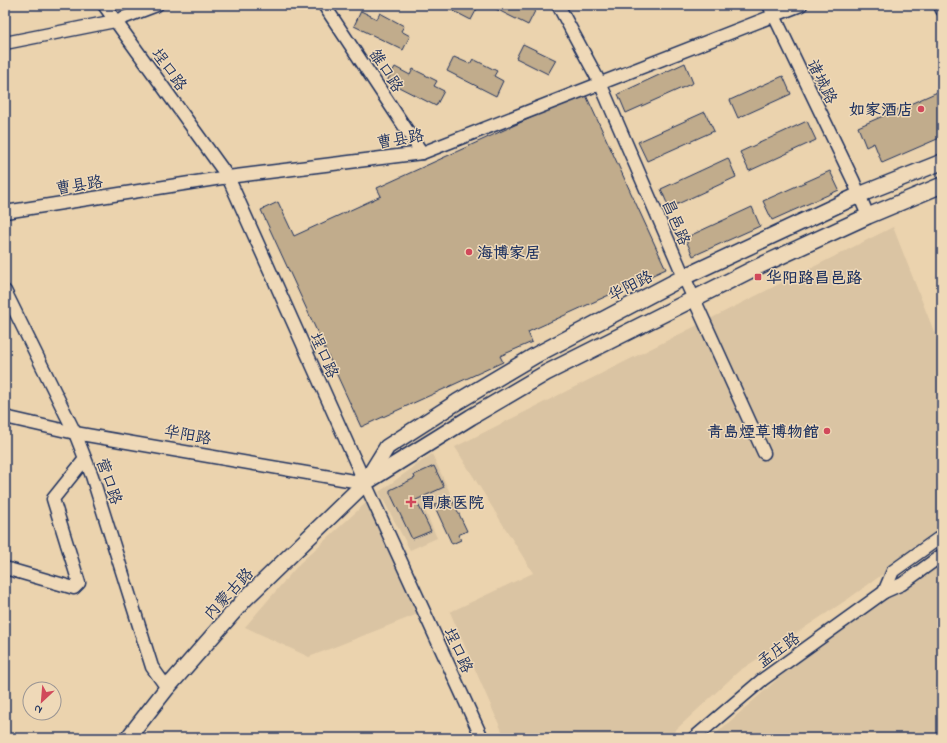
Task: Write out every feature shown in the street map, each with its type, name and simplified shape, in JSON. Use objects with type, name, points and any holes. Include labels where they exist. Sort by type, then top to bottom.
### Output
[{"type":"main road","name":"华阳路","points":[[365,483],[387,447],[393,442],[536,355],[684,278],[859,195],[942,162]]},
{"type":"main road","points":[[365,483],[471,417],[546,373],[755,268],[868,216],[942,185]]},
{"type":"main road","name":"内蒙古路","points":[[128,738],[167,688],[244,600],[365,483]]},
{"type":"street","name":"埕口路","points":[[104,5],[228,177],[365,483],[482,738]]},
{"type":"street","points":[[5,43],[115,21],[157,5]]},
{"type":"street","name":"雒口路","points":[[324,5],[422,153]]},
{"type":"street","name":"昌邑路","points":[[558,5],[600,83],[684,278],[764,453]]},
{"type":"street","name":"曹县路","points":[[5,212],[228,177],[422,153],[600,83],[771,10],[801,5]]},
{"type":"street","points":[[940,5],[942,10]]},
{"type":"street","name":"诸城路","points":[[771,10],[868,216]]},
{"type":"street","name":"营口路","points":[[5,291],[75,433],[85,459],[152,667],[167,688]]},
{"type":"street","name":"华阳路","points":[[5,417],[75,433],[365,483]]},
{"type":"street","points":[[5,568],[74,588],[79,583],[53,499],[85,459]]},
{"type":"street","points":[[884,592],[893,571],[942,536]]},
{"type":"street","name":"孟庄路","points":[[694,738],[762,680],[884,592],[902,584],[942,555]]},
{"type":"shaded area","points":[[893,227],[942,352],[942,532],[848,599],[739,671],[667,738],[505,738],[450,612],[533,573],[455,447]]},
{"type":"shaded area","name":"胃康医院","points":[[432,454],[451,495],[424,508],[437,538],[410,550],[379,492]]},
{"type":"shaded area","points":[[367,502],[418,614],[309,657],[245,627],[300,563]]},
{"type":"shaded area","points":[[942,561],[942,738],[711,738],[798,661]]},
{"type":"building","points":[[442,5],[479,5],[471,20]]},
{"type":"building","points":[[524,5],[535,11],[528,25],[490,6]]},
{"type":"building","points":[[361,11],[377,19],[380,13],[404,26],[401,31],[410,36],[403,50],[354,26]]},
{"type":"building","points":[[523,44],[556,60],[548,74],[516,58]]},
{"type":"building","points":[[454,57],[470,64],[473,59],[497,71],[494,76],[503,81],[496,96],[447,71]]},
{"type":"building","points":[[685,63],[693,83],[626,113],[618,94]]},
{"type":"building","points":[[395,67],[410,75],[413,69],[437,81],[434,86],[444,91],[436,106],[387,81]]},
{"type":"building","points":[[783,76],[791,94],[738,118],[730,100]]},
{"type":"building","name":"如家酒店","points":[[942,90],[942,137],[882,163],[874,143],[866,147],[858,127]]},
{"type":"building","name":"海博家居","points":[[585,93],[666,269],[528,332],[532,342],[500,356],[503,362],[361,427],[261,210],[278,202],[294,236],[381,196],[377,188]]},
{"type":"building","points":[[705,112],[714,131],[647,161],[638,142]]},
{"type":"building","points":[[807,121],[816,140],[749,171],[740,152]]},
{"type":"building","points":[[728,158],[736,177],[669,208],[661,189]]},
{"type":"building","points":[[830,171],[839,190],[772,220],[763,201]]},
{"type":"building","points":[[752,207],[760,226],[693,256],[685,238]]},
{"type":"building","points":[[434,466],[444,487],[416,500],[431,531],[412,539],[390,493],[390,490],[415,478],[414,475]]},
{"type":"building","points":[[451,497],[467,531],[458,535],[461,540],[452,544],[434,505]]},
{"type":"place","name":"如家酒店","points":[[921,109]]},
{"type":"place","name":"海博家居","points":[[469,252]]},
{"type":"place","name":"华阳路昌邑路","points":[[758,277]]},
{"type":"place","name":"青島煙草博物館","points":[[827,431]]},
{"type":"place","name":"胃康医院","points":[[411,502]]}]
